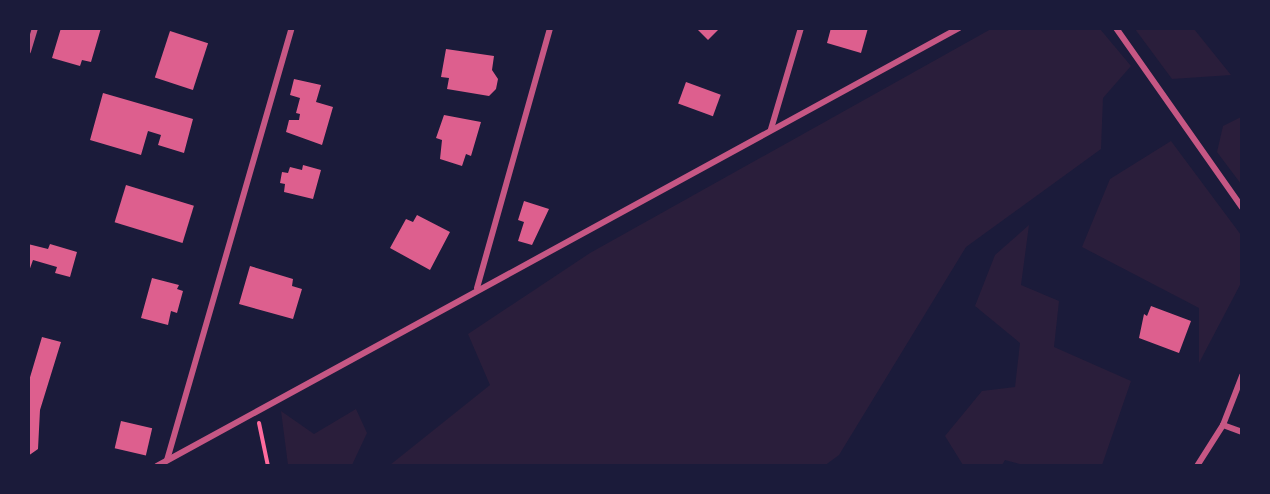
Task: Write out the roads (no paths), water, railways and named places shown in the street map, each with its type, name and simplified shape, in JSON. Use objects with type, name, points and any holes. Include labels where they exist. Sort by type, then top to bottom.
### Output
[{"type":"street","points":[[28,51],[35,28]]},
{"type":"street","points":[[167,460],[292,28]]},
{"type":"street","points":[[477,288],[550,28]]},
{"type":"street","points":[[771,129],[801,28]]},
{"type":"street","points":[[157,465],[477,288],[958,28]]},
{"type":"street","points":[[1116,28],[1242,207]]},
{"type":"street","points":[[1197,465],[1223,425],[1242,376]]},
{"type":"street","points":[[1223,425],[1242,432]]}]
